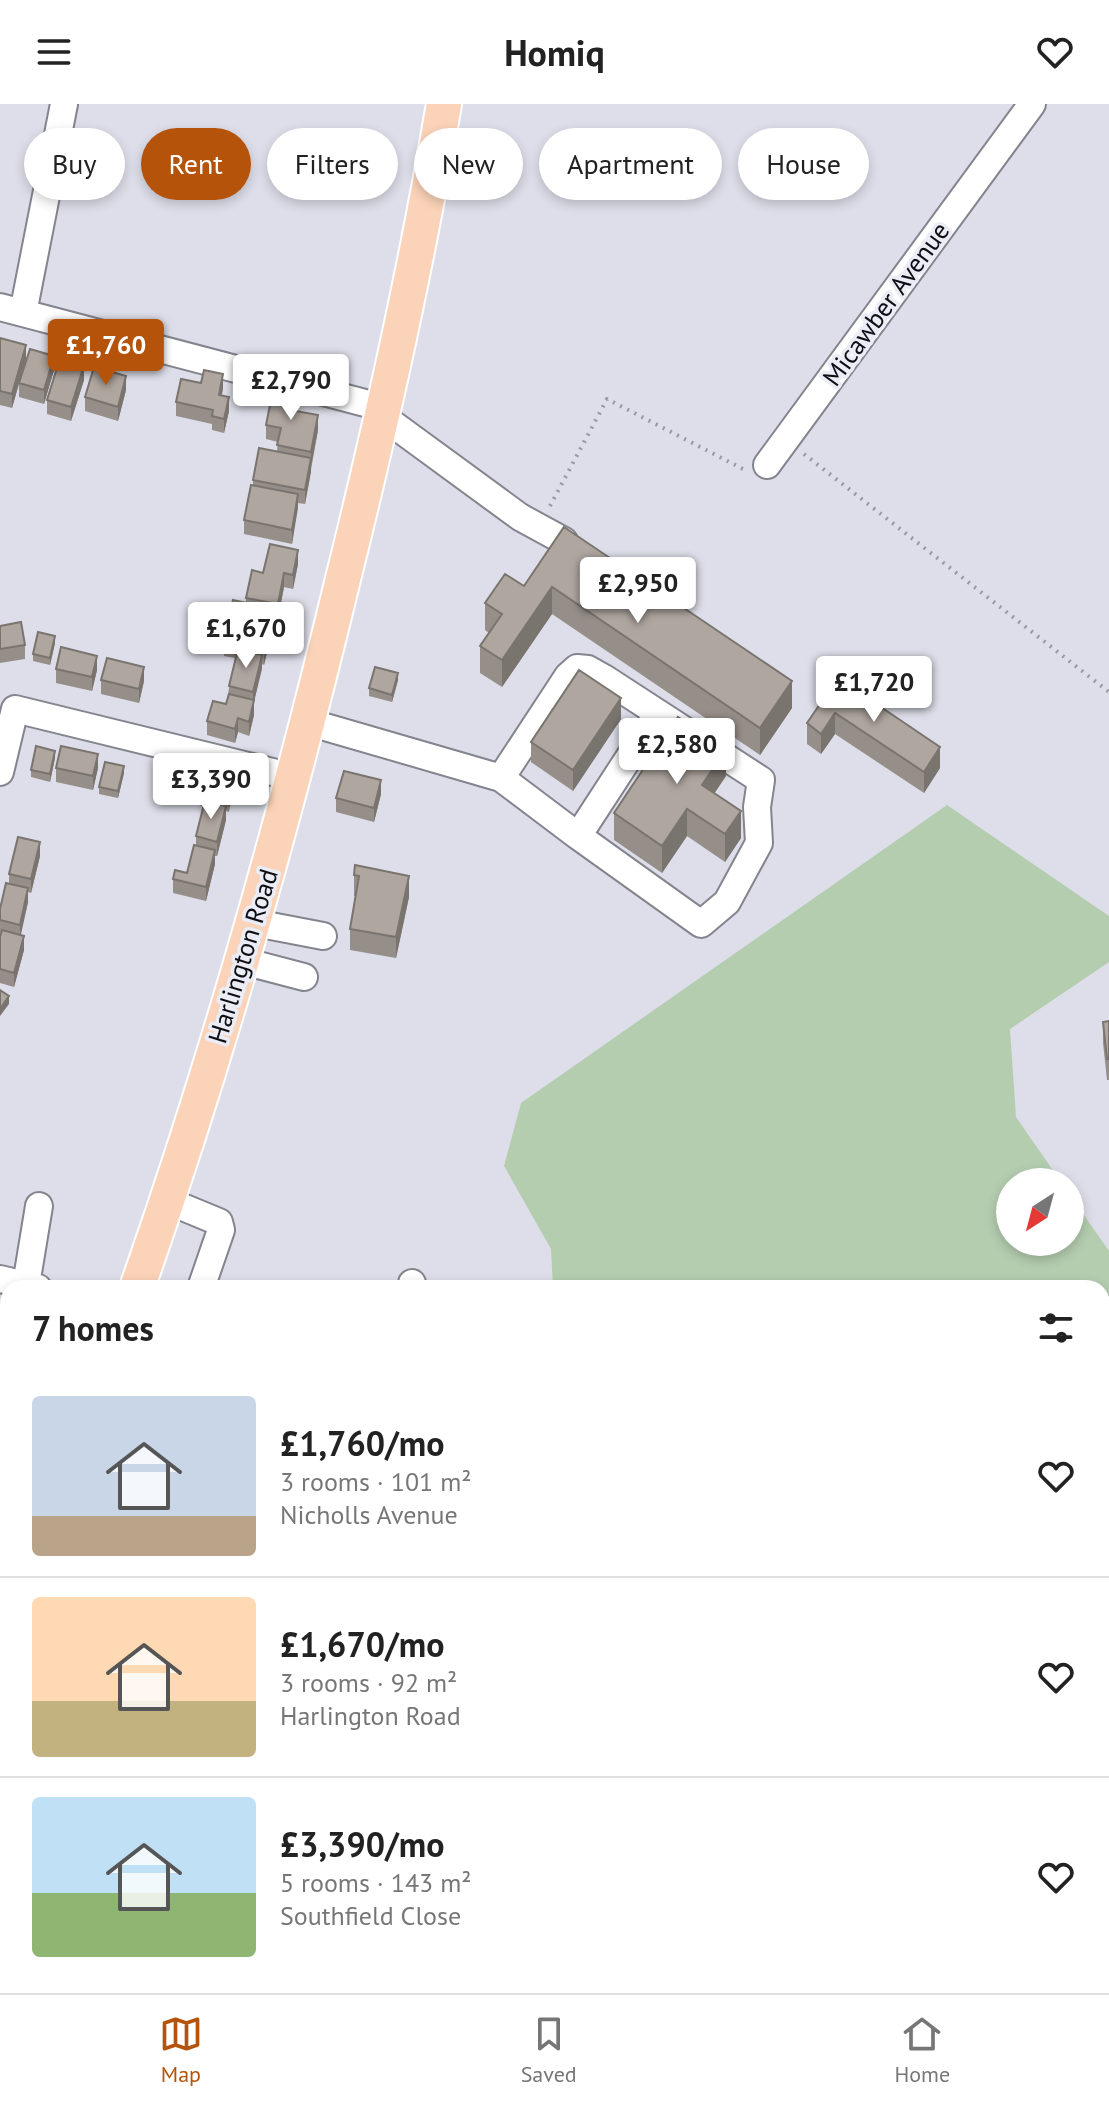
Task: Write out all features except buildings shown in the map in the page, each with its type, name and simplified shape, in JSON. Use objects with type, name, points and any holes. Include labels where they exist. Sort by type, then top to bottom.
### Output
[{"type":"main road","name":"Harlington Road","points":[[140,1280],[168,1201],[255,923],[308,722],[383,412],[444,104]]},
{"type":"street","points":[[64,104],[12,310],[383,412],[520,517],[564,541]]},
{"type":"street","name":"Micawber Avenue","points":[[767,465],[1031,104]]},
{"type":"street","points":[[308,722],[501,778],[701,924],[727,902],[759,843],[757,807],[761,780],[588,669],[577,668],[568,676],[501,778]]},
{"type":"street","points":[[0,772],[15,709],[293,777]]},
{"type":"street","points":[[578,836],[658,713]]},
{"type":"street","points":[[255,923],[323,936]]},
{"type":"street","points":[[243,961],[304,977]]},
{"type":"street","points":[[168,1201],[219,1222],[221,1230],[204,1280]]},
{"type":"street","points":[[22,1280],[39,1206]]},
{"type":"path","points":[[539,527],[607,399],[753,474],[767,465]]},
{"type":"path","points":[[787,440],[1109,692]]},
{"type":"green space","points":[[947,805],[1109,916],[1109,962],[1010,1029],[1016,1117],[1051,1168],[996,1168],[996,1256],[1084,1256],[1084,1215],[1109,1251],[1109,1280],[553,1280],[551,1249],[504,1166],[521,1103]]}]
